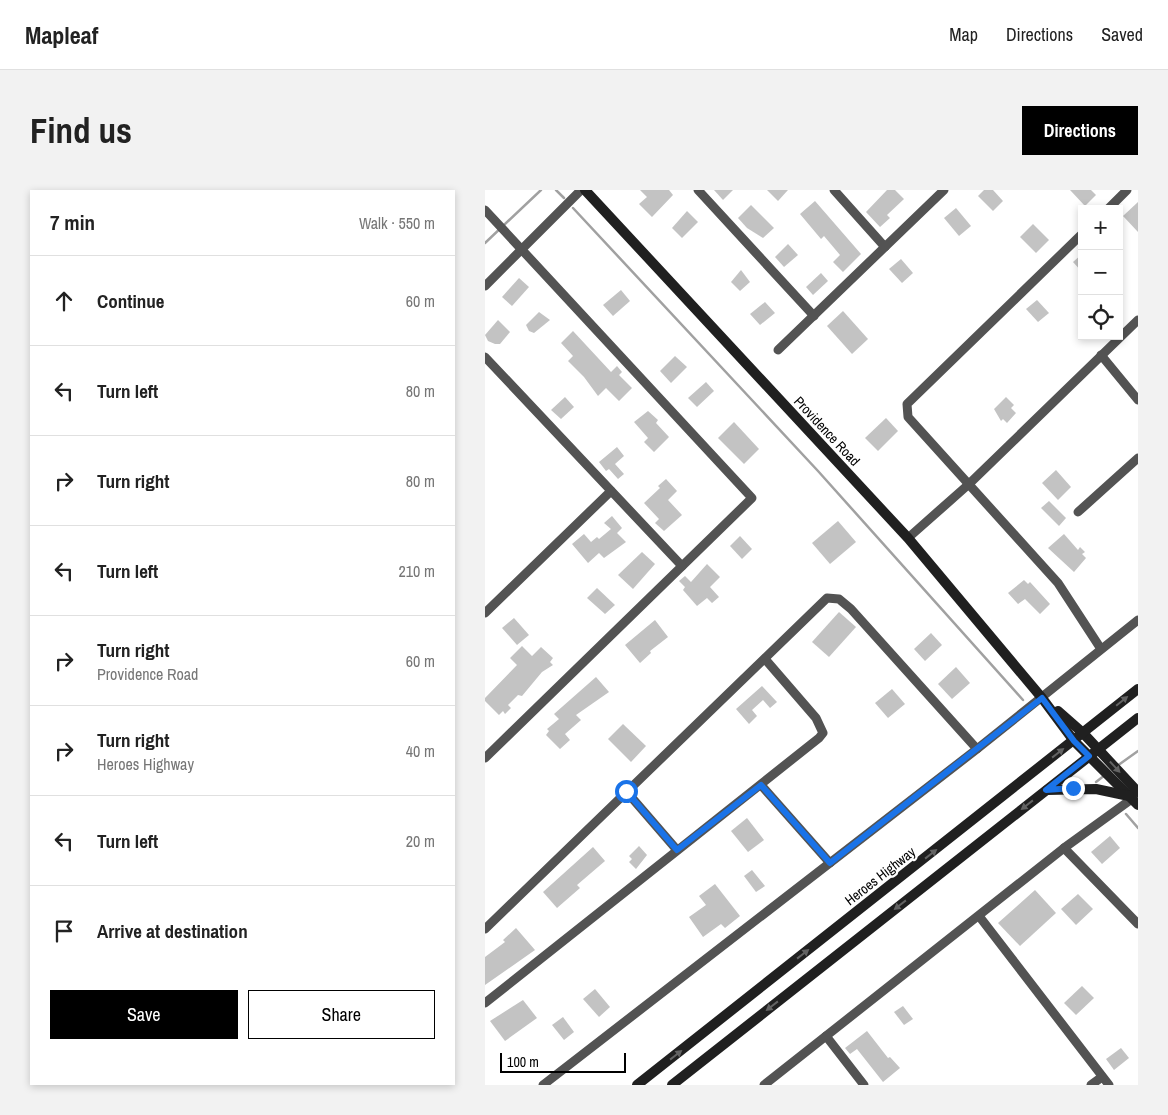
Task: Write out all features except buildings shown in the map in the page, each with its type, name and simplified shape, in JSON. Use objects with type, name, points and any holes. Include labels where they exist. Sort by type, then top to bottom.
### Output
[{"type":"main road","name":"Providence Road","points":[[585,190],[908,538],[1042,698],[1074,741],[1094,753]]},
{"type":"main road","name":"Heroes Highway","points":[[637,1085],[1083,734],[1138,688]]},
{"type":"main road","name":"Providence Road","points":[[1042,698],[1083,734],[1094,753],[1135,797]]},
{"type":"main road","points":[[672,1085],[1138,718]]},
{"type":"main road","points":[[1046,790],[1096,789],[1135,797]]},
{"type":"street","points":[[485,286],[581,190]]},
{"type":"street","points":[[698,190],[814,316]]},
{"type":"street","points":[[834,190],[885,247]]},
{"type":"street","points":[[778,350],[944,190]]},
{"type":"street","points":[[1112,205],[1127,190]]},
{"type":"street","points":[[485,210],[752,498],[485,758]]},
{"type":"street","points":[[1078,238],[907,404],[908,417],[1058,583],[1101,650]]},
{"type":"street","points":[[908,538],[969,484],[1138,320]]},
{"type":"street","points":[[1101,355],[1138,400]]},
{"type":"street","points":[[485,356],[682,566]]},
{"type":"street","points":[[1078,512],[1138,458]]},
{"type":"street","points":[[485,613],[611,491]]},
{"type":"street","points":[[485,929],[765,659],[822,600],[827,598],[839,599],[977,749]]},
{"type":"street","points":[[543,1085],[977,749],[1138,620]]},
{"type":"street","points":[[485,1003],[823,734],[816,718],[765,659]]},
{"type":"street","points":[[761,785],[830,863]]},
{"type":"street","points":[[626,791],[677,850]]},
{"type":"street","points":[[764,1085],[1064,848],[1135,797]]},
{"type":"street","points":[[1064,848],[1138,924]]},
{"type":"street","points":[[979,916],[1109,1085]]},
{"type":"street","points":[[826,1036],[864,1085]]},
{"type":"street","points":[[1091,1085],[1102,1076]]},
{"type":"waterway","points":[[485,243],[541,190]]},
{"type":"waterway","points":[[556,190],[564,198]]},
{"type":"waterway","points":[[573,208],[818,471],[1023,700]]},
{"type":"waterway","points":[[1117,766],[1138,751]]},
{"type":"waterway","points":[[1096,782],[1105,775]]},
{"type":"waterway","points":[[1126,814],[1138,828]]},
{"type":"route","points":[[626,791],[677,850],[761,785],[830,863],[1042,698],[1074,741],[1089,756],[1046,790],[1073,788]]}]
